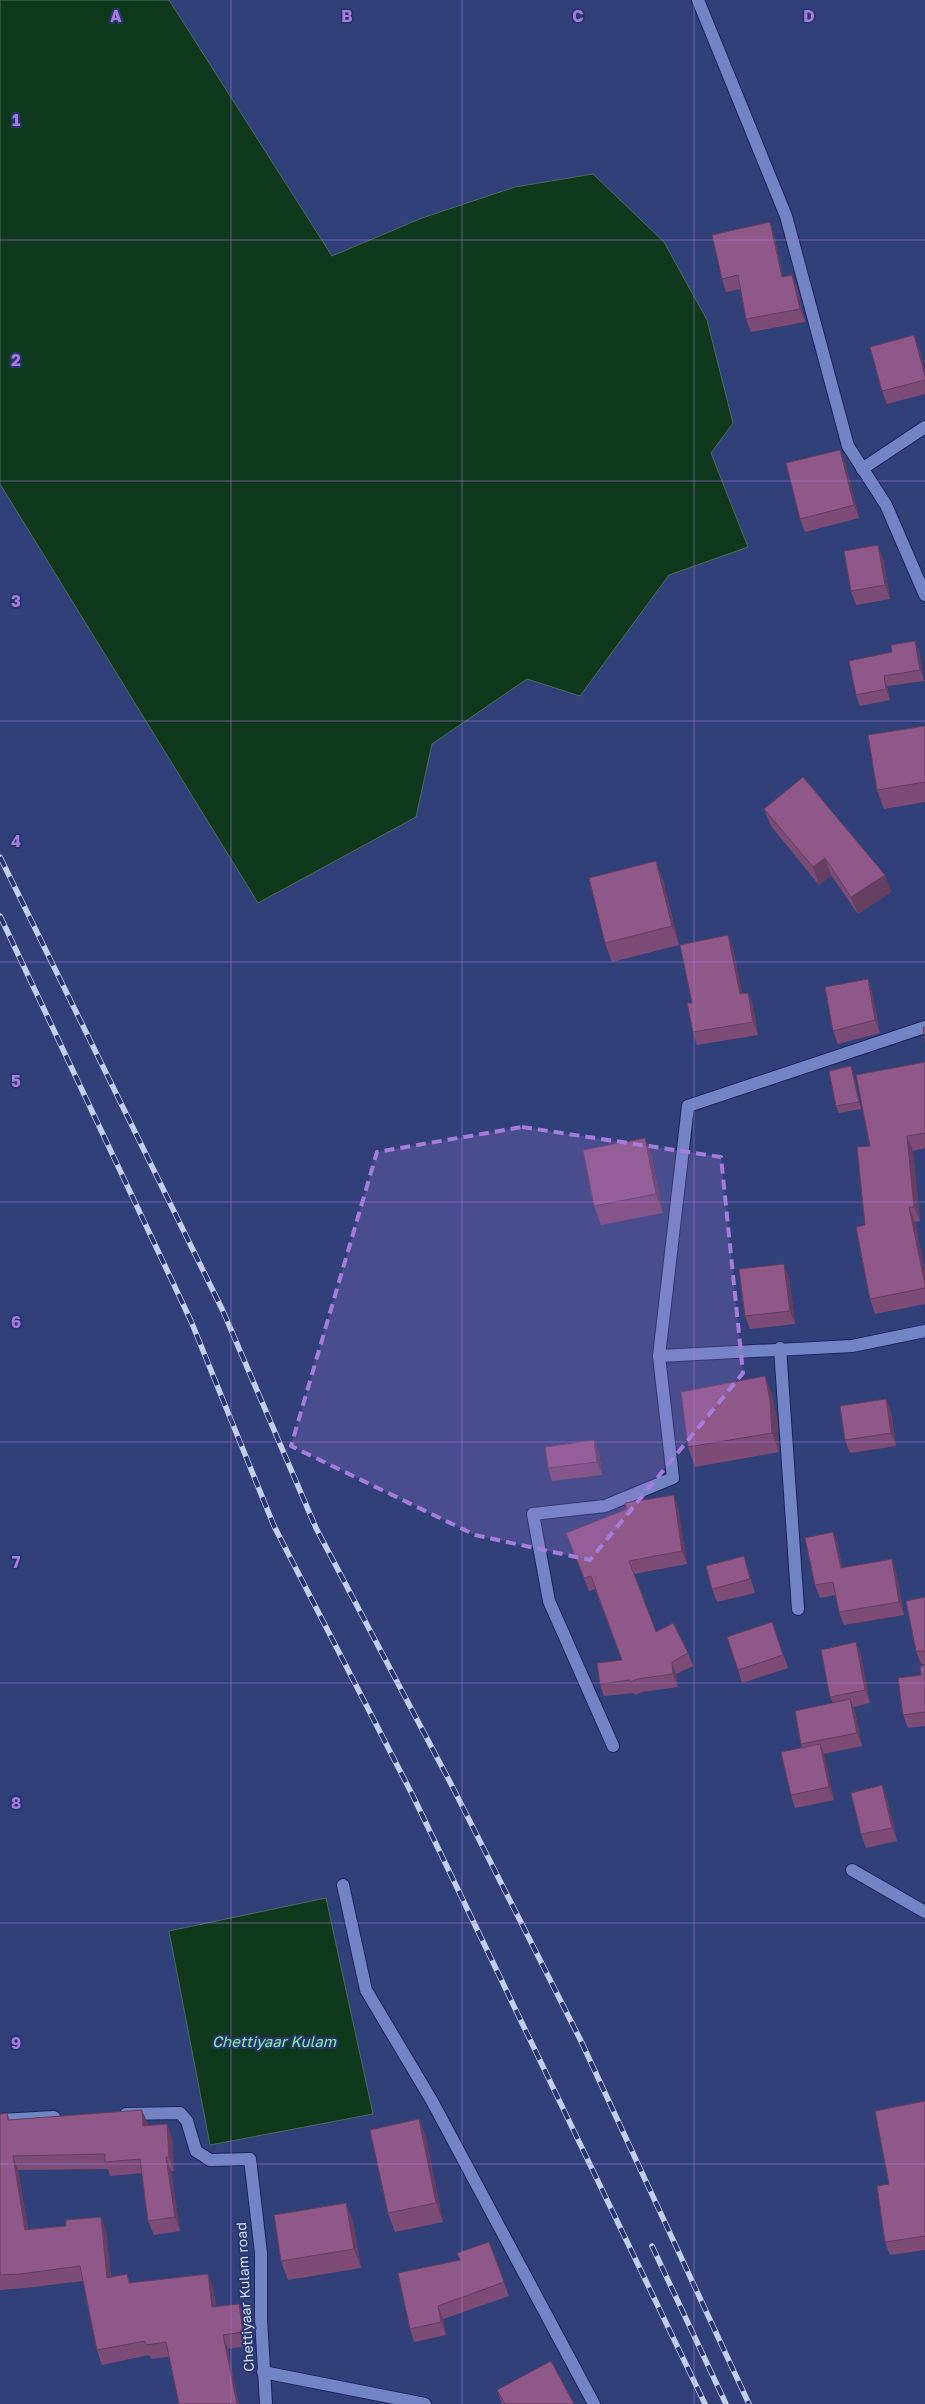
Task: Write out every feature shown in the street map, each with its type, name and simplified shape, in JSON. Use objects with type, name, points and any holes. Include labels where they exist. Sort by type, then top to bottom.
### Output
[{"type":"street","points":[[698,0],[786,216],[848,446],[886,505],[925,593]]},
{"type":"street","points":[[862,469],[925,427]]},
{"type":"street","points":[[613,1746],[549,1601],[534,1514],[605,1506],[673,1478],[660,1356],[688,1106],[925,1027]]},
{"type":"street","points":[[660,1356],[780,1348],[852,1346],[925,1331]]},
{"type":"street","points":[[780,1348],[798,1609]]},
{"type":"street","points":[[852,1870],[925,1912]]},
{"type":"street","points":[[343,1885],[366,1990],[432,2101],[594,2404]]},
{"type":"street","name":"Chettiyaar Kulam road","points":[[108,2115],[180,2113],[186,2121],[196,2152],[210,2160],[250,2160],[261,2253],[260,2319],[266,2404]]},
{"type":"street","points":[[0,2120],[69,2117]]},
{"type":"street","points":[[263,2372],[425,2404]]},
{"type":"highlighted area","points":[[522,1127],[721,1157],[743,1373],[590,1560],[475,1535],[291,1446],[377,1152]]},
{"type":"water","points":[[0,0],[169,0],[332,256],[422,218],[515,187],[593,174],[664,242],[707,320],[733,423],[711,453],[748,547],[669,575],[580,696],[527,679],[432,744],[416,817],[258,903],[0,484]]},
{"type":"water","name":"Chettiyaar Kulam","points":[[326,1898],[373,2114],[210,2145],[169,1931]]},
{"type":"building","points":[[770,222],[782,277],[792,275],[800,309],[746,319],[738,275],[722,279],[712,235]]},
{"type":"building","points":[[914,335],[925,380],[882,391],[870,347]]},
{"type":"building","points":[[840,450],[854,505],[800,519],[786,463]]},
{"type":"building","points":[[878,545],[885,585],[851,591],[844,551]]},
{"type":"building","points":[[915,641],[920,670],[884,676],[886,689],[856,695],[849,661],[892,652],[891,645]]},
{"type":"building","points":[[925,726],[925,782],[877,790],[868,735]]},
{"type":"building","points":[[803,777],[885,875],[851,897],[825,858],[813,867],[764,809]]},
{"type":"building","points":[[656,861],[672,926],[605,943],[589,878]]},
{"type":"building","points":[[728,935],[740,994],[748,993],[753,1022],[693,1032],[687,1003],[692,1003],[680,945]]},
{"type":"building","points":[[868,979],[875,1020],[833,1031],[825,987]]},
{"type":"building","points":[[925,1062],[925,1133],[907,1136],[914,1207],[909,1207],[925,1288],[870,1299],[856,1227],[865,1225],[857,1147],[870,1146],[856,1075]]},
{"type":"building","points":[[851,1066],[859,1102],[836,1106],[829,1071]]},
{"type":"building","points":[[645,1138],[656,1194],[594,1206],[583,1150]]},
{"type":"building","points":[[784,1264],[790,1311],[745,1316],[739,1269]]},
{"type":"building","points":[[765,1376],[770,1400],[772,1433],[688,1447],[681,1392]]},
{"type":"building","points":[[886,1399],[891,1433],[845,1440],[840,1406]]},
{"type":"building","points":[[594,1440],[597,1462],[548,1468],[545,1447]]},
{"type":"building","points":[[674,1495],[682,1551],[629,1561],[656,1632],[673,1623],[688,1653],[672,1662],[673,1674],[637,1679],[631,1682],[630,1680],[600,1684],[597,1663],[622,1660],[591,1576],[584,1578],[566,1533],[627,1509],[625,1503]]},
{"type":"building","points":[[833,1532],[841,1568],[892,1559],[899,1602],[839,1612],[833,1582],[815,1585],[805,1538]]},
{"type":"building","points":[[744,1556],[750,1579],[712,1589],[706,1566]]},
{"type":"building","points":[[925,1597],[925,1652],[916,1651],[906,1601]]},
{"type":"building","points":[[772,1622],[783,1655],[738,1670],[727,1637]]},
{"type":"building","points":[[856,1642],[865,1690],[830,1697],[821,1650]]},
{"type":"building","points":[[925,1664],[925,1712],[903,1715],[898,1678],[921,1675],[920,1667]]},
{"type":"building","points":[[850,1699],[857,1733],[801,1744],[795,1711]]},
{"type":"building","points":[[820,1744],[829,1787],[791,1795],[781,1752]]},
{"type":"building","points":[[882,1785],[892,1828],[861,1834],[851,1793]]},
{"type":"building","points":[[925,2101],[925,2236],[885,2242],[877,2186],[889,2184],[875,2111]]},
{"type":"building","points":[[142,2110],[143,2126],[167,2124],[169,2157],[166,2157],[175,2217],[148,2221],[140,2159],[105,2162],[105,2154],[13,2156],[25,2230],[66,2226],[66,2220],[101,2217],[107,2278],[127,2274],[129,2283],[208,2274],[212,2307],[239,2304],[243,2332],[223,2335],[237,2404],[179,2404],[166,2342],[146,2345],[145,2341],[97,2350],[80,2266],[0,2275],[0,2114],[7,2113],[8,2120]]},
{"type":"building","points":[[419,2119],[436,2203],[388,2213],[370,2130]]},
{"type":"building","points":[[346,2203],[354,2249],[281,2261],[274,2215]]},
{"type":"building","points":[[489,2242],[504,2282],[438,2306],[441,2322],[410,2329],[398,2273],[460,2260],[457,2253]]},
{"type":"building","points":[[551,2361],[574,2404],[505,2404],[497,2390]]},
{"type":"railway","points":[[0,857],[223,1311],[316,1528],[451,1784],[581,2041],[749,2404]]},
{"type":"railway","points":[[0,916],[191,1321],[274,1526],[413,1796],[705,2404]]},
{"type":"railway","points":[[652,2246],[726,2404]]}]
